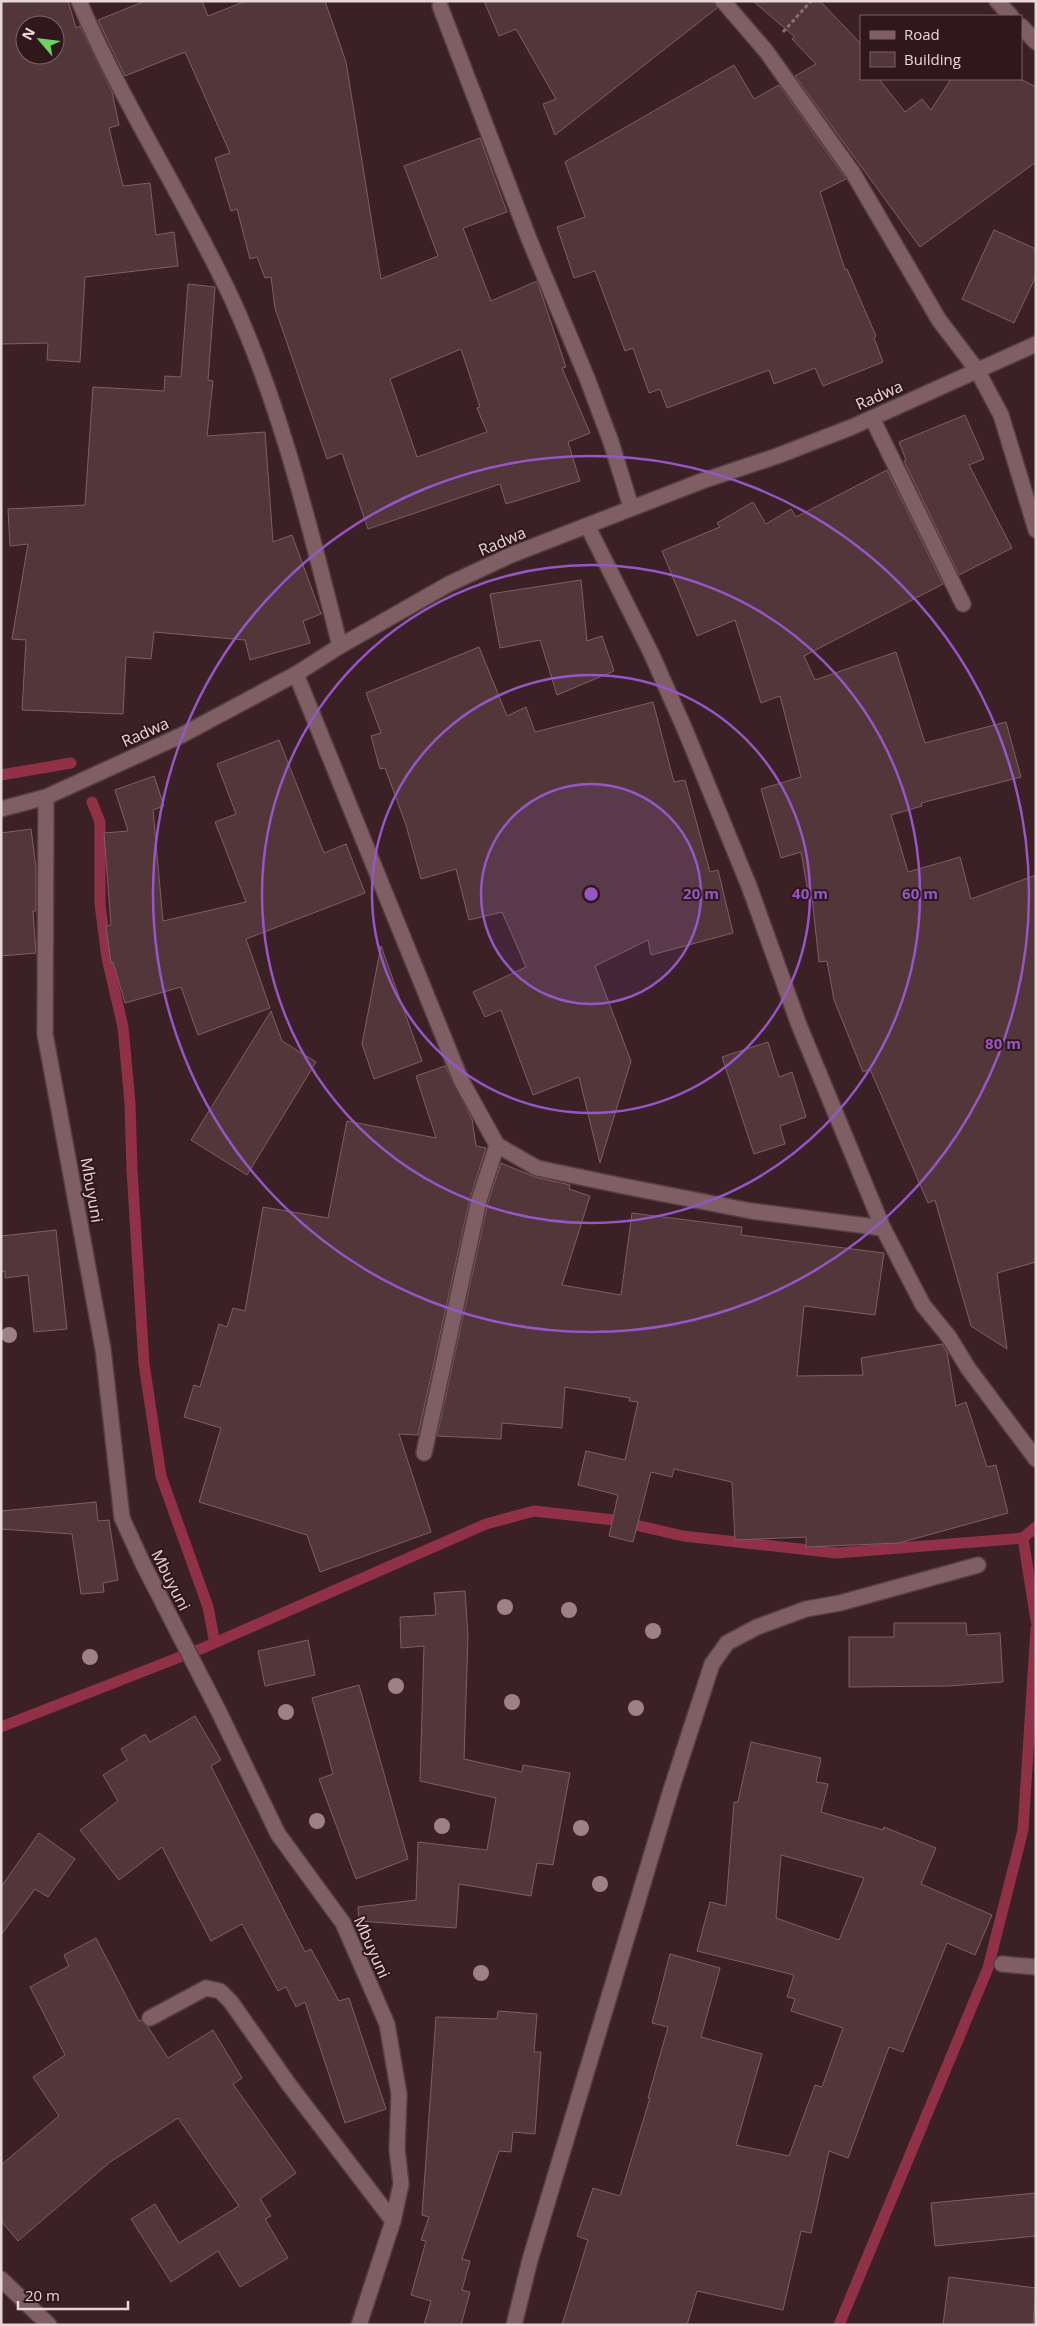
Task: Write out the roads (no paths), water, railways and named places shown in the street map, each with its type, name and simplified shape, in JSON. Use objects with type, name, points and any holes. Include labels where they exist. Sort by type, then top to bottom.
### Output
[{"type":"street","points":[[79,1],[92,30],[199,232],[231,298],[260,366],[300,498],[340,646]]},
{"type":"street","points":[[723,1],[766,51],[853,173],[939,320],[978,370],[1001,415],[1036,530]]},
{"type":"street","points":[[997,1],[1010,15]]},
{"type":"street","points":[[440,6],[529,239],[587,378],[611,442],[631,507]]},
{"type":"street","points":[[1022,27],[1036,42]]},
{"type":"street","name":"Radwa","points":[[1,809],[46,797],[182,735],[296,674],[340,646],[458,580],[511,555],[588,527],[631,507],[777,456],[872,418],[1036,344]]},
{"type":"street","points":[[872,418],[963,604]]},
{"type":"street","points":[[588,527],[651,653],[686,732],[749,886],[799,1025],[883,1228],[923,1304],[949,1337],[968,1368],[1036,1458]]},
{"type":"street","points":[[296,674],[461,1080],[497,1144],[537,1168],[751,1211],[883,1228]]},
{"type":"street","name":"Mbuyuni","points":[[46,797],[45,1034],[103,1349],[122,1518],[144,1566],[218,1710],[278,1834],[343,1923],[387,2024],[399,2094],[397,2149],[400,2184],[393,2221],[359,2325]]},
{"type":"street","points":[[424,1453],[480,1200],[497,1144]]},
{"type":"street","points":[[514,2325],[530,2260],[671,1790],[712,1664],[727,1642],[757,1627],[806,1609],[840,1603],[978,1565]]},
{"type":"street","points":[[1002,1964],[1036,1968]]},
{"type":"street","points":[[150,2018],[206,1988],[220,1991],[231,2002],[290,2086],[393,2221]]},
{"type":"street","points":[[1,2279],[50,2325]]},
{"type":"waterway","points":[[1,775],[71,763]]},
{"type":"waterway","points":[[92,802],[100,822],[100,904],[107,958],[123,1027],[130,1103],[132,1170],[144,1364],[161,1476],[208,1607],[214,1639],[217,1640]]},
{"type":"waterway","points":[[1,1727],[203,1648],[486,1524],[534,1511],[614,1520],[683,1536],[837,1553],[1023,1538],[1036,1527]]},
{"type":"waterway","points":[[1023,1538],[1036,1621]]},
{"type":"waterway","points":[[839,2325],[988,1968],[1023,1830],[1036,1628]]}]
